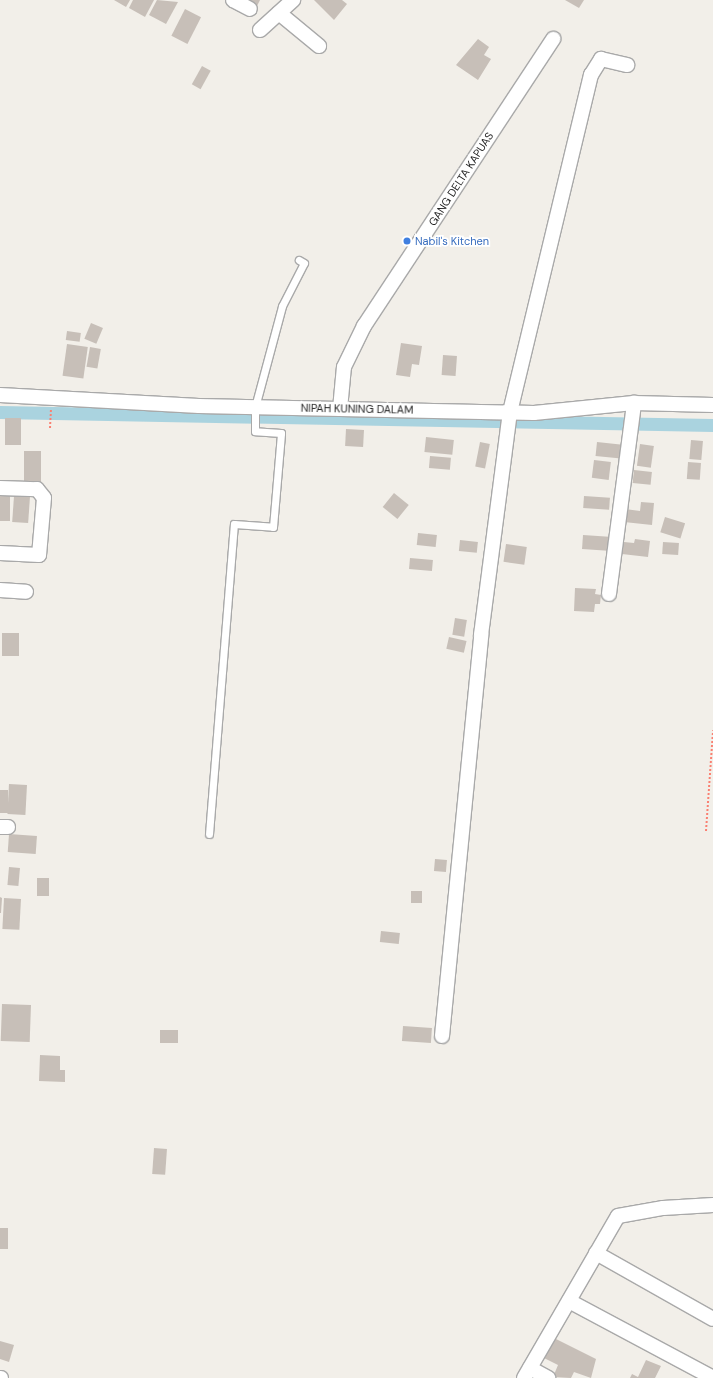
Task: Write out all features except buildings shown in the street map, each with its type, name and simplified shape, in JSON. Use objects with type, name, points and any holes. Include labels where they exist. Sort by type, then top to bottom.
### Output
[{"type":"street","points":[[233,0],[250,9]]},
{"type":"street","points":[[260,30],[293,0]]},
{"type":"street","points":[[279,12],[319,46]]},
{"type":"street","name":"GANG DELTA KAPUAS","points":[[340,409],[344,367],[364,326],[553,39]]},
{"type":"street","points":[[442,1036],[481,635],[510,418],[591,75],[601,59],[628,65]]},
{"type":"street","name":"NIPAH KUNING DALAM","points":[[0,395],[256,409],[340,409],[510,418],[713,405]]},
{"type":"street","points":[[609,594],[634,409]]},
{"type":"street","points":[[0,488],[37,489],[44,498],[40,555],[0,553]]},
{"type":"street","points":[[0,590],[26,592]]},
{"type":"street","points":[[548,1378],[527,1373],[613,1222],[625,1213],[713,1205]]},
{"type":"street","points":[[596,1253],[713,1319]]},
{"type":"street","points":[[569,1301],[713,1378]]},
{"type":"lane","points":[[209,834],[234,524],[273,527],[281,433],[255,431],[256,409],[282,306],[304,263],[299,260]]},
{"type":"path","points":[[50,417],[50,428]]},
{"type":"path","points":[[706,832],[713,730]]},
{"type":"waterway","points":[[0,412],[713,425]]},
{"type":"place","name":"Nabil's Kitchen","points":[[407,241]]}]
